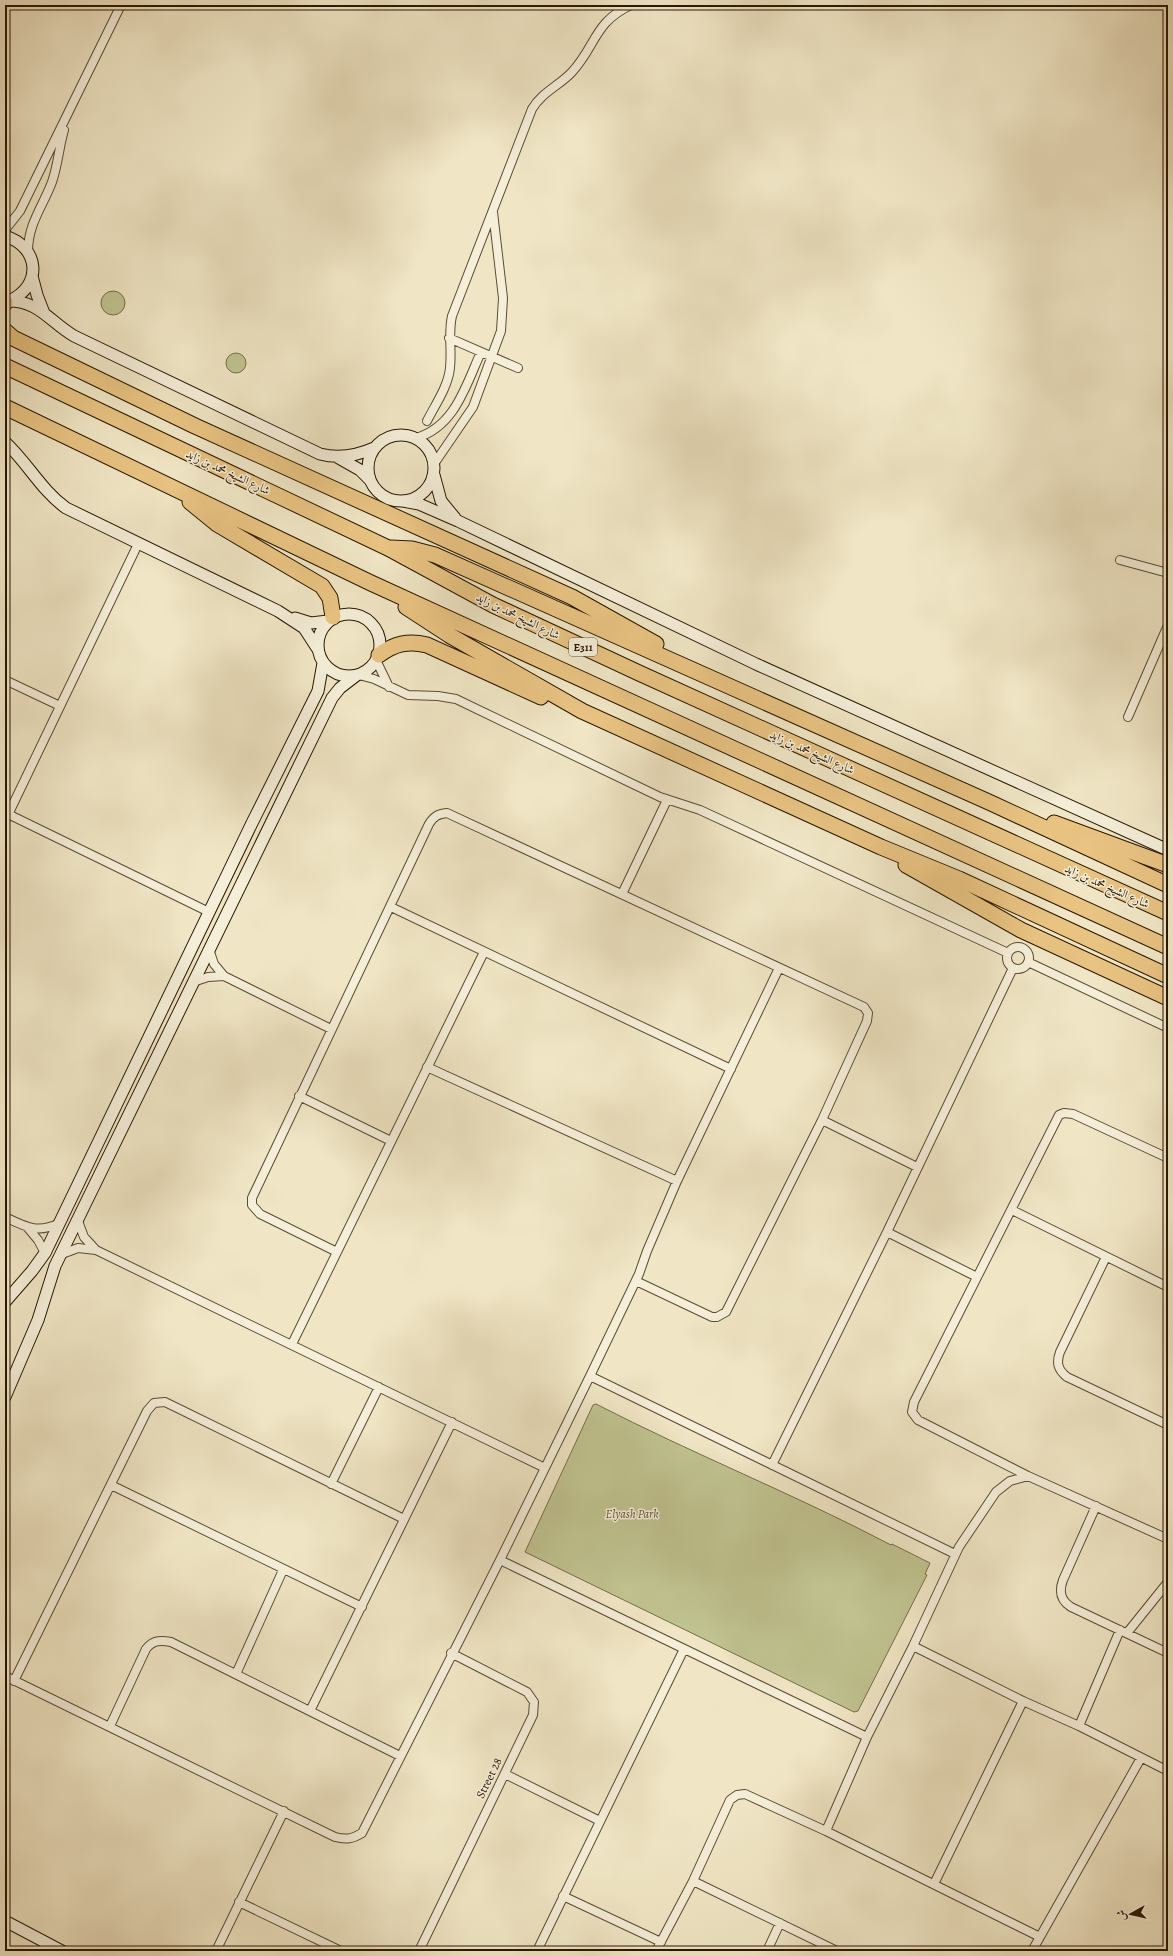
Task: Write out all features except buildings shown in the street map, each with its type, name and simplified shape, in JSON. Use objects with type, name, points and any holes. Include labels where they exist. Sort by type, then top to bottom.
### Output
[{"type":"highway","points":[[5,331],[13,338],[195,426],[572,597],[623,624],[695,670]]},
{"type":"highway","name":"شارع الشيخ محمد بن زايد","points":[[5,366],[388,548],[493,605],[639,673],[1168,913]]},
{"type":"highway","name":"E311","points":[[5,407],[371,583],[1168,947]]},
{"type":"highway","points":[[178,490],[196,509],[217,524],[322,586],[330,598],[331,619]]},
{"type":"highway","points":[[388,548],[412,549],[435,555],[991,803],[1168,885]]},
{"type":"highway","points":[[371,583],[449,635],[582,711]]},
{"type":"highway","points":[[378,658],[387,649],[407,642],[427,645],[528,692],[582,711],[881,847],[958,879],[1168,976]]},
{"type":"highway","points":[[991,803],[1082,832],[1168,865]]},
{"type":"highway","points":[[881,847],[932,882],[1021,930],[1168,998]]},
{"type":"main road","points":[[5,236],[22,244],[28,251],[31,259],[32,276],[44,314]]},
{"type":"main road","points":[[6,302],[24,292],[32,276]]},
{"type":"main road","points":[[6,302],[28,303],[58,326],[74,336],[312,450],[336,457],[360,470],[370,480],[375,489],[383,496],[392,500],[419,504],[458,521],[756,664],[1168,850]]},
{"type":"main road","points":[[370,480],[368,469],[369,458],[374,448],[382,440],[393,435],[405,434],[416,438],[425,444],[431,454],[436,488],[448,512],[458,521]]},
{"type":"main road","points":[[5,442],[20,457],[48,493],[60,504],[73,512],[281,613],[307,622],[331,619],[342,614],[352,613],[361,615],[369,620],[375,628],[379,636],[380,646],[378,658],[369,669],[340,688],[332,698],[50,1278],[38,1320],[5,1397]]},
{"type":"main road","points":[[336,457],[362,453],[374,448]]},
{"type":"main road","points":[[403,501],[413,499],[423,493],[430,485],[434,470]]},
{"type":"main road","points":[[5,1302],[32,1271],[45,1253],[268,790],[318,690],[323,663],[318,648],[307,630],[281,613]]},
{"type":"main road","points":[[318,648],[318,638],[322,628],[331,619]]},
{"type":"main road","points":[[323,663],[335,673],[349,676],[358,675]]},
{"type":"main road","points":[[268,790],[273,791],[276,796],[269,825]]},
{"type":"main road","points":[[5,1921],[62,1951]]},
{"type":"street","points":[[5,230],[20,211],[121,5]]},
{"type":"street","points":[[427,421],[449,375],[449,338],[452,316],[536,102],[541,96],[574,70],[606,21],[619,11],[632,5]]},
{"type":"street","points":[[28,251],[32,224],[56,171],[61,142],[70,110]]},
{"type":"street","points":[[434,470],[467,419],[478,395],[501,331],[503,309],[493,209]]},
{"type":"street","points":[[449,338],[518,368]]},
{"type":"street","points":[[416,438],[432,432],[450,416],[465,389],[481,352]]},
{"type":"street","points":[[138,544],[7,817],[209,912]]},
{"type":"street","points":[[1120,560],[1168,573]]},
{"type":"street","points":[[1128,717],[1168,625]]},
{"type":"street","points":[[378,658],[390,687]]},
{"type":"street","points":[[358,675],[408,695],[438,696],[456,699],[666,800],[700,810],[1008,953]]},
{"type":"street","points":[[5,680],[60,706]]},
{"type":"street","points":[[622,894],[666,800]]},
{"type":"street","points":[[337,1252],[260,1214],[252,1205],[253,1193],[391,907],[429,824],[433,818],[440,814],[447,813],[864,1008],[868,1013],[867,1021],[822,1120],[726,1312],[717,1317],[712,1317],[636,1281]]},
{"type":"street","points":[[391,907],[731,1069]]},
{"type":"street","points":[[1014,947],[1022,947],[1028,954],[1028,962],[1022,968],[1013,968],[1008,963],[1008,953],[1014,947]]},
{"type":"street","points":[[209,949],[214,964],[224,976],[331,1029]]},
{"type":"street","points":[[292,1344],[484,952]]},
{"type":"street","points":[[1028,962],[1168,1028]]},
{"type":"street","points":[[5,1676],[335,1837],[344,1839],[353,1838],[362,1833],[451,1653],[500,1560],[636,1281],[677,1181],[779,968]]},
{"type":"street","points":[[772,1465],[887,1232],[1013,968]]},
{"type":"street","points":[[193,982],[208,977],[224,976]]},
{"type":"street","points":[[427,1067],[677,1181]]},
{"type":"street","points":[[299,1096],[391,1141]]},
{"type":"street","points":[[1168,1158],[1073,1114],[1064,1113],[1056,1119],[1012,1210],[914,1402],[912,1412],[918,1420],[1028,1476],[1168,1539]]},
{"type":"street","points":[[822,1120],[917,1167]]},
{"type":"street","points":[[1012,1210],[1168,1287]]},
{"type":"street","points":[[5,1217],[28,1228],[41,1229],[60,1223]]},
{"type":"street","points":[[78,1221],[84,1237],[96,1250]]},
{"type":"street","points":[[28,1228],[38,1240],[45,1253]]},
{"type":"street","points":[[887,1232],[977,1277]]},
{"type":"street","points":[[62,1254],[78,1248],[96,1250],[545,1468]]},
{"type":"street","points":[[1106,1257],[1060,1352],[1058,1366],[1061,1372],[1067,1377],[1168,1426]]},
{"type":"street","points":[[590,1376],[955,1554]]},
{"type":"street","points":[[331,1484],[379,1387]]},
{"type":"street","points":[[14,1681],[147,1411],[154,1403],[165,1402],[404,1520]]},
{"type":"street","points":[[310,1711],[452,1422]]},
{"type":"street","points":[[826,1831],[867,1737],[913,1646],[955,1554],[996,1492],[1010,1481],[1028,1476]]},
{"type":"street","points":[[111,1484],[283,1570],[362,1607]]},
{"type":"street","points":[[1096,1506],[1063,1580],[1061,1596],[1065,1603],[1071,1607],[1168,1653]]},
{"type":"street","points":[[500,1560],[867,1737]]},
{"type":"street","points":[[236,1674],[283,1570]]},
{"type":"street","points":[[1079,1726],[1123,1632],[1168,1582]]},
{"type":"street","points":[[110,1726],[146,1649],[156,1640],[170,1642],[400,1756]]},
{"type":"street","points":[[913,1646],[1023,1701],[1079,1726],[1168,1771]]},
{"type":"street","points":[[536,1951],[684,1649]]},
{"type":"street","name":"Street 28","points":[[419,1951],[533,1714],[534,1702],[532,1696],[527,1692],[451,1653]]},
{"type":"street","points":[[934,1884],[1023,1701]]},
{"type":"street","points":[[1032,1951],[1141,1758]]},
{"type":"street","points":[[505,1774],[600,1821]]},
{"type":"street","points":[[656,1951],[693,1881],[726,1807],[730,1800],[737,1795],[745,1794],[753,1796],[826,1831],[1040,1937]]},
{"type":"street","points":[[216,1951],[284,1811]]},
{"type":"street","points":[[693,1881],[837,1951]]},
{"type":"street","points":[[563,1896],[661,1942]]},
{"type":"street","points":[[239,1902],[341,1951]]},
{"type":"street","points":[[767,1951],[780,1924]]},
{"type":"green space","points":[[113,291],[118,292],[124,298],[124,308],[118,314],[113,315],[108,314],[102,308],[101,303],[102,298],[108,292]]},
{"type":"green space","points":[[232,353],[240,353],[246,359],[246,367],[240,373],[232,373],[226,367],[226,359]]},
{"type":"green space","name":"Elyash Park","points":[[596,1404],[669,1440],[818,1508],[930,1563],[925,1574],[927,1575],[858,1711],[854,1712],[525,1552],[593,1405]]}]
